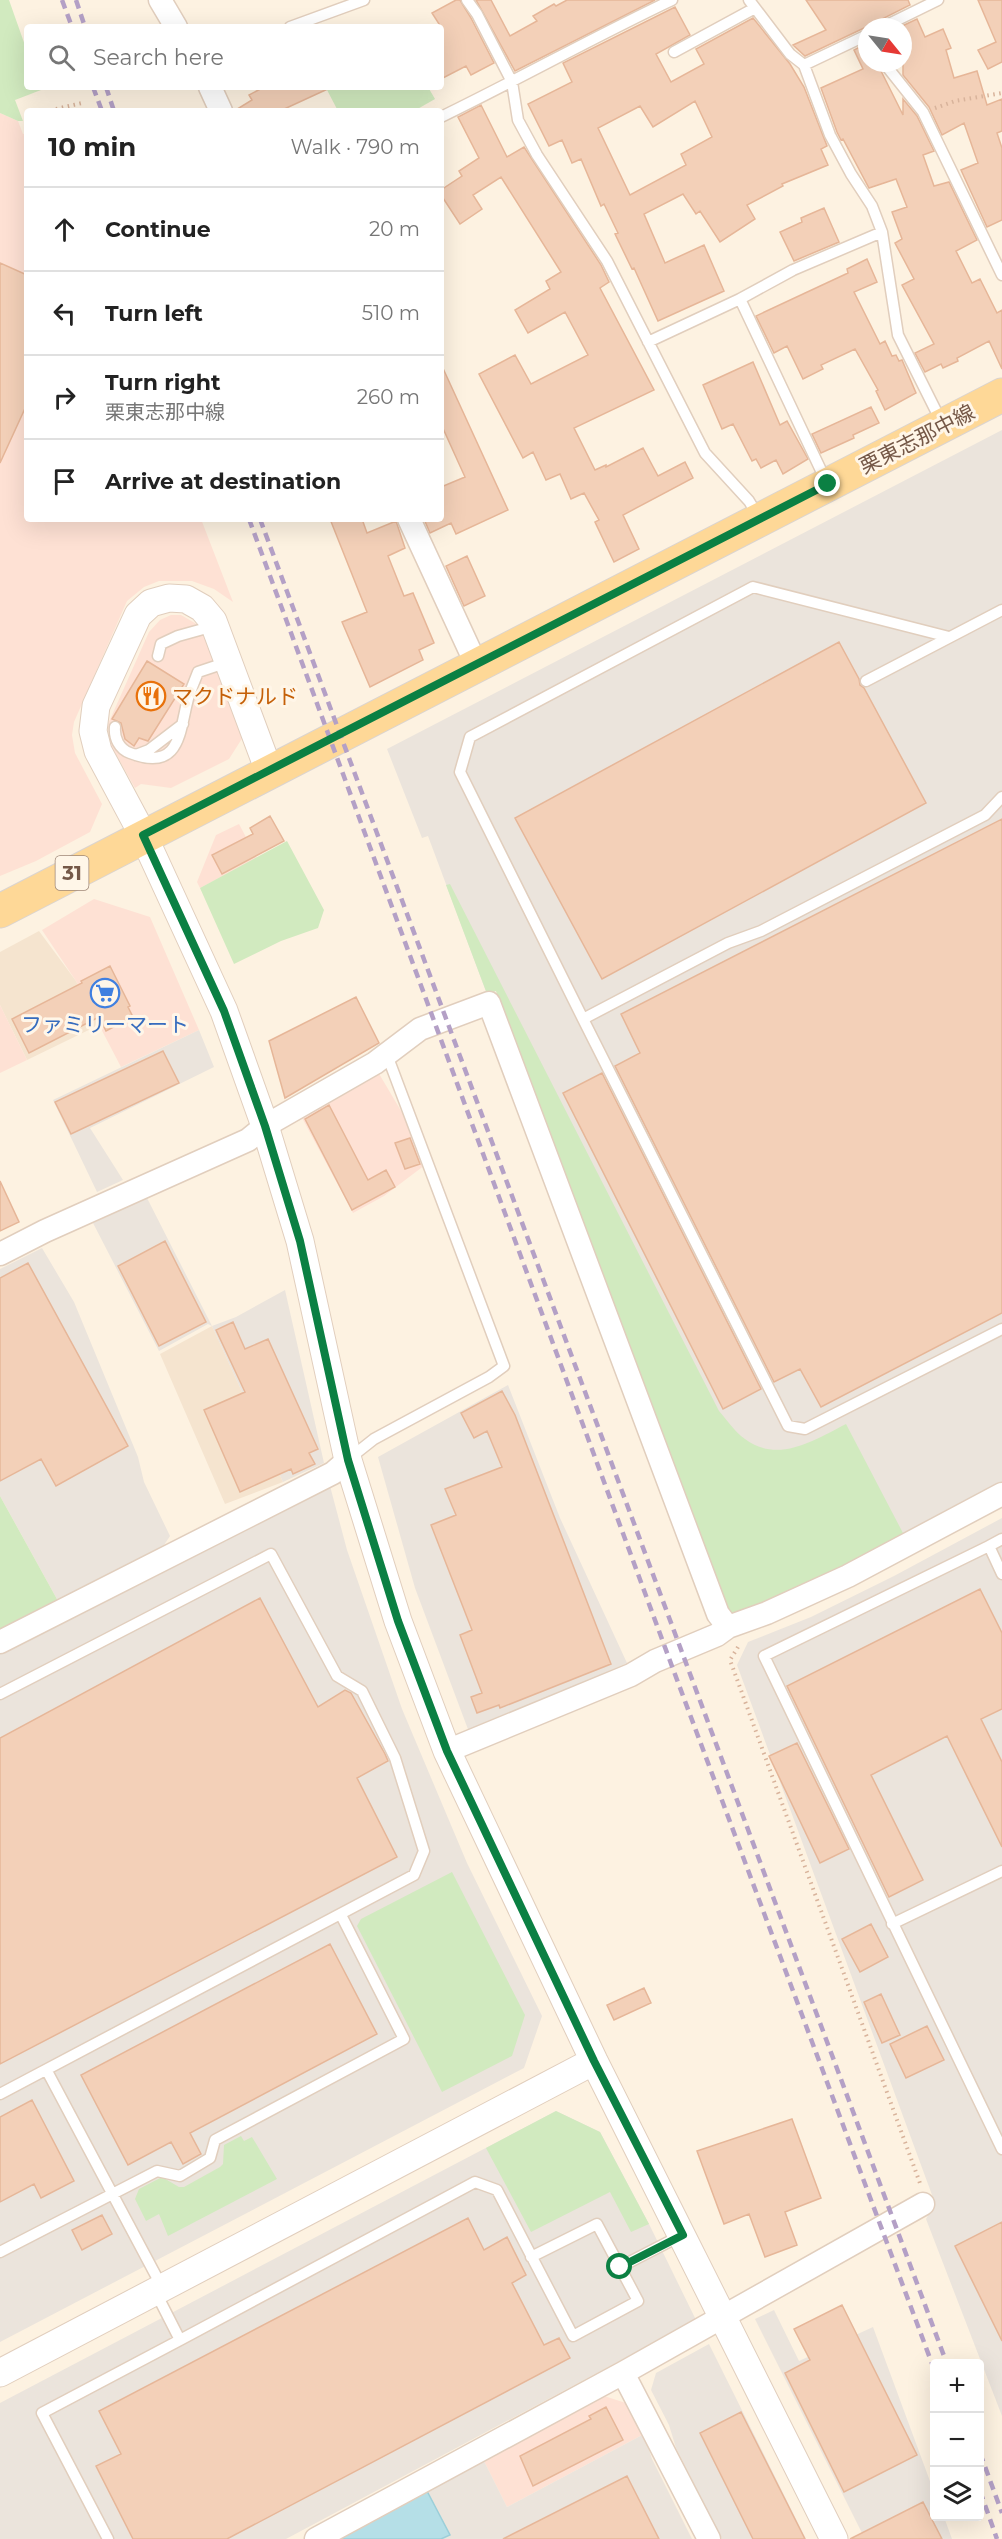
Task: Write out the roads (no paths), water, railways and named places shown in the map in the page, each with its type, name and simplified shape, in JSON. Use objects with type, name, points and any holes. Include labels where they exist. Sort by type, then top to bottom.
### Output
[{"type":"main road","name":"栗東志那中線","points":[[0,911],[143,835],[477,666],[1002,395]]},
{"type":"street","points":[[162,1],[174,24]]},
{"type":"street","points":[[211,90],[220,108]]},
{"type":"street","points":[[410,522],[477,666]]},
{"type":"street","points":[[269,771],[215,626],[202,608],[186,599],[169,598],[151,603],[138,615],[96,706],[93,731],[98,751],[143,835],[224,1011],[265,1126],[300,1241],[348,1460],[398,1621],[447,1751],[594,2061],[834,2539]]},
{"type":"street","points":[[0,1254],[248,1140],[265,1126],[387,1055],[420,1029],[489,1003],[718,1614],[733,1636]]},
{"type":"street","points":[[0,1642],[333,1473],[348,1460]]},
{"type":"street","points":[[447,1751],[631,1675],[655,1661],[717,1635],[733,1636],[767,1613],[848,1576],[1002,1494]]},
{"type":"street","points":[[0,2373],[594,2061]]},
{"type":"street","points":[[316,2539],[623,2373],[923,2205]]},
{"type":"street","points":[[623,2373],[709,2539]]},
{"type":"lane","points":[[298,24],[364,0]]},
{"type":"lane","points":[[467,0],[477,14],[512,82],[518,120],[537,155],[607,261],[705,453],[749,501],[760,518]]},
{"type":"lane","points":[[444,116],[581,44],[672,0]]},
{"type":"lane","points":[[898,18],[922,3],[938,0]]},
{"type":"lane","points":[[674,52],[752,4],[790,54],[804,65],[830,135],[872,207],[882,232],[898,335],[944,425]]},
{"type":"lane","points":[[804,65],[858,39]]},
{"type":"lane","points":[[891,72],[923,112],[1002,275]]},
{"type":"lane","points":[[648,342],[740,300],[793,270],[882,232]]},
{"type":"lane","points":[[740,300],[828,484]]},
{"type":"lane","points":[[950,637],[753,587],[470,737],[460,772],[788,1426],[806,1429],[1002,1329]]},
{"type":"lane","points":[[866,681],[1002,610]]},
{"type":"lane","points":[[158,656],[161,644],[178,636],[215,626]]},
{"type":"lane","points":[[115,727],[120,747],[141,758],[159,758],[173,750],[181,735],[190,694],[198,672],[228,662]]},
{"type":"lane","points":[[584,1019],[728,943],[761,931],[985,815],[1002,796]]},
{"type":"lane","points":[[348,1460],[374,1439],[489,1377],[504,1366],[387,1055]]},
{"type":"lane","points":[[1002,1539],[764,1656],[1002,2150]]},
{"type":"lane","points":[[989,1546],[1002,1574]]},
{"type":"lane","points":[[0,1694],[272,1554],[337,1676],[362,1690],[395,1758],[424,1851],[414,1875],[0,2094]]},
{"type":"lane","points":[[892,1924],[1002,1871]]},
{"type":"lane","points":[[0,2252],[157,2171],[180,2176],[210,2158],[215,2140],[404,2038],[341,1914]]},
{"type":"lane","points":[[47,2071],[159,2289],[180,2340]]},
{"type":"lane","points":[[108,2539],[42,2414],[475,2182],[497,2190],[531,2257],[573,2336],[638,2301],[597,2224],[531,2257]]},
{"type":"lane","points":[[620,2267],[683,2235]]},
{"type":"water","points":[[427,2491],[450,2535],[441,2539],[337,2539]]},
{"type":"railway","points":[[62,0],[71,24]]},
{"type":"railway","points":[[76,0],[84,24]]},
{"type":"railway","points":[[94,90],[101,108]]},
{"type":"railway","points":[[107,90],[113,108]]},
{"type":"railway","points":[[250,522],[930,2359]]},
{"type":"railway","points":[[261,522],[945,2359]]},
{"type":"railway","points":[[984,2464],[1002,2513]]},
{"type":"railway","points":[[984,2502],[997,2539]]},
{"type":"place","name":"マクドナルド","points":[[151,696]]},
{"type":"place","name":"ファミリーマート","points":[[105,993]]}]
